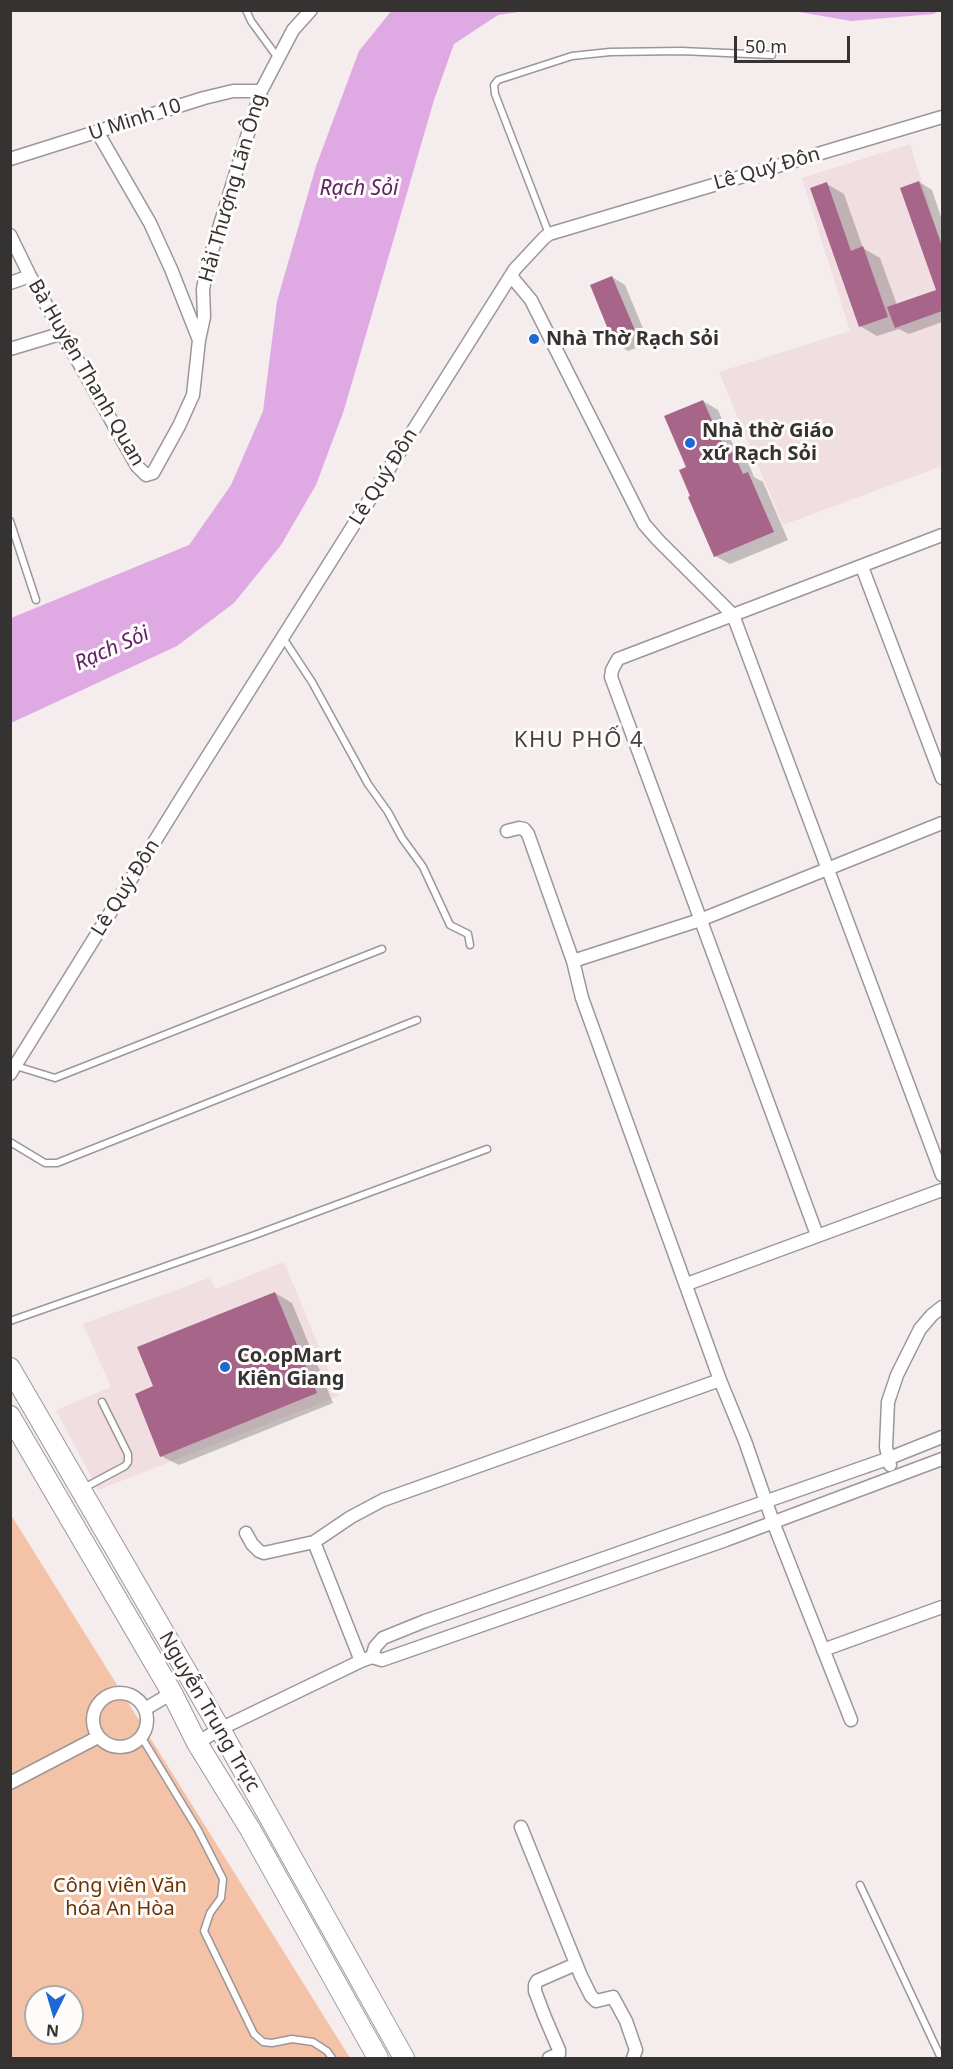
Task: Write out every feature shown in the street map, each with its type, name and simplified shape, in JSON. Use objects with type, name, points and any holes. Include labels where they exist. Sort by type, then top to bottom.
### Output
[{"type":"main road","name":"Nguyễn Trung Trực","points":[[10,1368],[220,1730],[404,2058]]},
{"type":"main road","name":"Nguyễn Trung Trực","points":[[10,1416],[172,1694],[197,1743],[250,1829],[378,2058]]},
{"type":"main road","points":[[172,1694],[192,1682]]},
{"type":"main road","points":[[250,1829],[270,1819]]},
{"type":"street","name":"Hải Thượng Lãn Ông","points":[[149,475],[153,473],[165,454],[194,395],[199,340],[203,324],[203,289],[208,264],[261,91],[293,30],[311,10]]},
{"type":"street","name":"U Minh 10","points":[[10,159],[204,98],[233,91],[261,91]]},
{"type":"street","name":"Lê Quý Đôn","points":[[13,1070],[515,269],[549,234],[942,117]]},
{"type":"street","points":[[98,133],[150,223],[199,340]]},
{"type":"street","name":"Bà Huyện Thanh Quan","points":[[10,235],[30,276],[137,466],[143,474],[149,475]]},
{"type":"street","points":[[10,283],[30,276]]},
{"type":"street","points":[[511,276],[531,300],[644,524],[733,615],[942,1175]]},
{"type":"street","points":[[10,349],[63,333]]},
{"type":"street","points":[[818,1235],[611,677],[612,670],[618,659],[942,535]]},
{"type":"street","points":[[862,567],[942,778]]},
{"type":"street","points":[[573,961],[700,920],[942,823]]},
{"type":"street","points":[[507,831],[519,828],[524,829],[528,834],[573,961],[582,998],[720,1380],[850,1720]]},
{"type":"street","points":[[687,1284],[942,1190]]},
{"type":"street","points":[[895,1476],[887,1459],[888,1402],[897,1376],[920,1329],[942,1307]]},
{"type":"street","points":[[246,1533],[252,1544],[264,1553],[314,1542],[351,1517],[383,1500],[720,1380]]},
{"type":"street","points":[[197,1743],[366,1659],[383,1638],[424,1621],[766,1502],[942,1437]]},
{"type":"street","points":[[366,1659],[382,1660],[773,1522],[942,1459]]},
{"type":"street","points":[[314,1542],[366,1659]]},
{"type":"street","points":[[823,1650],[942,1607]]},
{"type":"street","points":[[121,1692],[133,1695],[145,1709],[148,1714],[147,1727],[142,1738],[132,1745],[120,1748],[108,1745],[98,1737],[93,1726],[93,1713],[99,1702],[109,1695],[121,1692]]},
{"type":"street","points":[[145,1709],[172,1694]]},
{"type":"street","points":[[10,1784],[98,1737]]},
{"type":"street","points":[[521,1827],[591,1996],[596,2001],[613,1997],[626,2021],[636,2050],[633,2058]]},
{"type":"street","points":[[549,2058],[559,2054],[559,2050],[535,1991],[535,1985],[537,1981],[576,1964]]},
{"type":"lane","points":[[246,10],[251,21],[278,58]]},
{"type":"lane","points":[[549,234],[495,94],[494,86],[498,80],[572,56],[610,52],[681,51],[772,55]]},
{"type":"lane","points":[[10,521],[36,600]]},
{"type":"lane","points":[[283,638],[312,682],[368,784],[423,867],[450,925],[468,934],[470,945]]},
{"type":"lane","points":[[13,1070],[55,1078],[382,949]]},
{"type":"lane","points":[[10,1142],[45,1163],[57,1163],[417,1020]]},
{"type":"lane","points":[[10,1321],[252,1236],[487,1149]]},
{"type":"lane","points":[[82,1489],[125,1466],[128,1462],[127,1450],[102,1402]]},
{"type":"lane","points":[[142,1738],[198,1830],[223,1879],[221,1898],[210,1913],[204,1931],[254,2034],[263,2042],[272,2043],[292,2039],[314,2042],[327,2051],[332,2058]]},
{"type":"lane","points":[[860,1885],[941,2058]]},
{"type":"shaded area","points":[[910,144],[942,246],[942,466],[783,525],[719,372],[850,331],[802,178]]},
{"type":"shaded area","points":[[284,1262],[339,1396],[98,1490],[56,1410],[111,1387],[83,1324],[209,1278],[216,1289]]},
{"type":"green space","name":"Công viên Văn hóa An Hòa","points":[[11,1515],[350,2058],[11,2058]]},
{"type":"water","name":"Rạch Sỏi","points":[[392,10],[525,11],[498,15],[454,44],[434,100],[344,410],[316,485],[281,545],[234,603],[177,646],[11,723],[11,618],[189,545],[231,485],[263,411],[277,301],[316,166],[359,51]]},
{"type":"water","points":[[942,10],[933,14],[851,21],[793,11]]},
{"type":"building","points":[[919,181],[942,246],[942,311],[895,328],[887,307],[936,290],[900,188]]},
{"type":"building","points":[[827,182],[851,251],[863,246],[888,317],[859,327],[810,188]]},
{"type":"building","points":[[612,276],[637,335],[614,344],[590,285]]},
{"type":"building","points":[[703,400],[727,454],[733,452],[743,474],[748,472],[774,532],[714,557],[688,497],[690,496],[679,470],[686,467],[664,416]]},
{"type":"building","name":"Co.opMart Kiên Giang","points":[[275,1292],[317,1393],[160,1457],[135,1394],[153,1386],[137,1347]]},
{"type":"place","name":"Nhà Thờ Rạch Sỏi","points":[[534,339]]},
{"type":"place","name":"Nhà thờ Giáo xứ Rạch Sỏi","points":[[690,443]]},
{"type":"place","name":"Co.opMart Kiên Giang","points":[[225,1367]]},
{"type":"district","name":"KHU PHỐ 4","points":[[579,741]]}]
